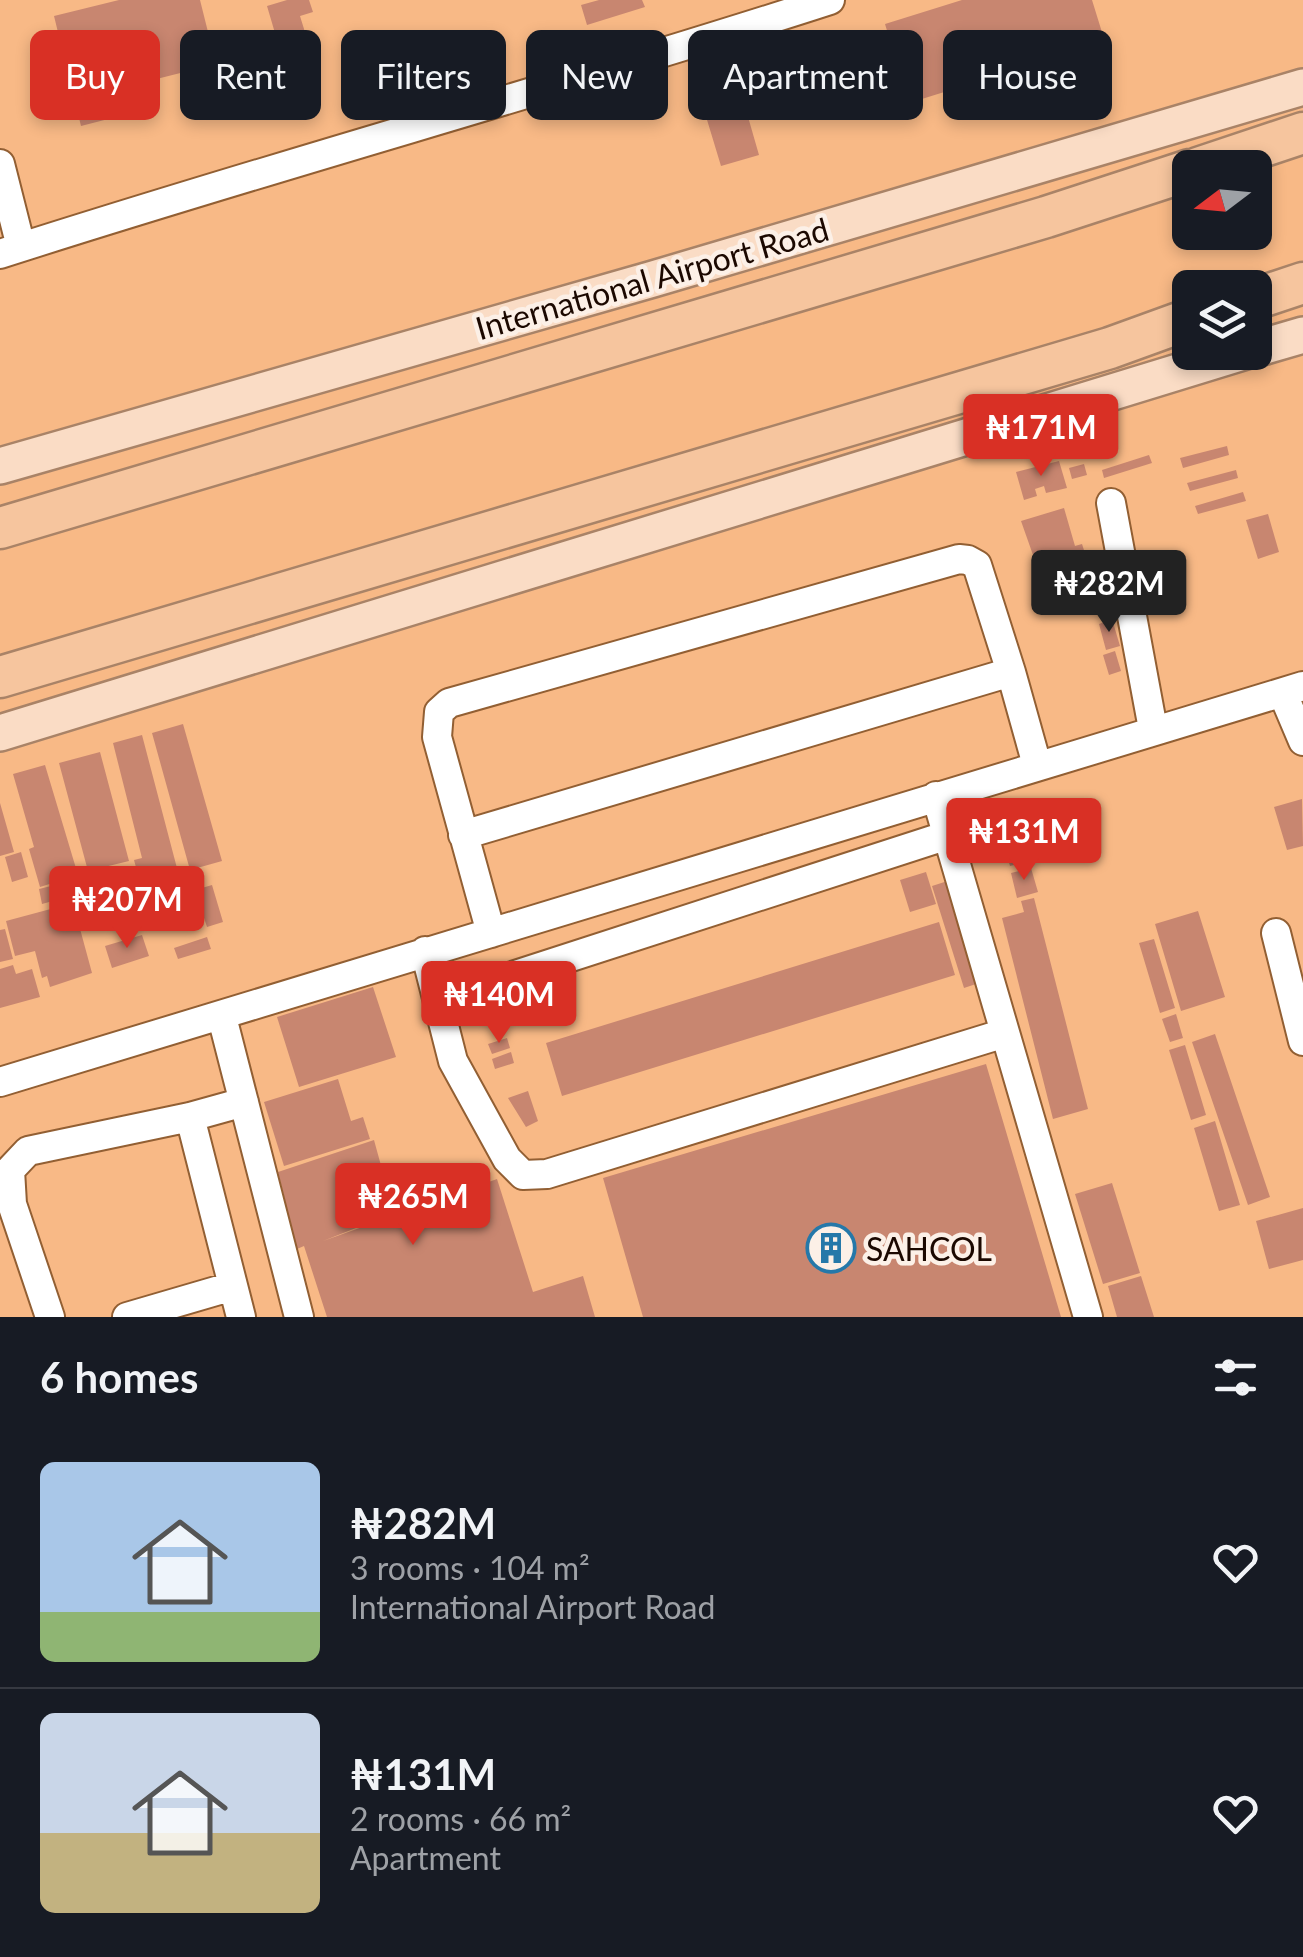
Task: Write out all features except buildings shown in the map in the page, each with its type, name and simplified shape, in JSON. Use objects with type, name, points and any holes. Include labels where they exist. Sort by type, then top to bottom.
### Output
[{"type":"highway","points":[[1252,150],[1303,133]]},
{"type":"highway","name":"International Airport Road","points":[[0,528],[1046,217],[1172,176]]},
{"type":"highway","points":[[1272,294],[1303,284]]},
{"type":"highway","points":[[0,677],[1110,348],[1172,326]]},
{"type":"main road","name":"International Airport Road","points":[[0,466],[1302,87]]},
{"type":"main road","points":[[1272,344],[1303,335]]},
{"type":"main road","points":[[0,732],[1184,370]]},
{"type":"lane","points":[[0,164],[10,250],[209,186],[681,48],[830,0]]},
{"type":"lane","points":[[1111,503],[1153,729]]},
{"type":"lane","points":[[492,934],[437,737],[439,712],[449,703],[959,559],[976,565],[1037,765]]},
{"type":"lane","points":[[463,835],[1011,672]]},
{"type":"lane","points":[[0,1082],[1153,729],[1293,690],[1303,741]]},
{"type":"lane","points":[[936,796],[1088,1317]]},
{"type":"lane","points":[[438,1000],[948,835]]},
{"type":"lane","points":[[1276,932],[1303,1042]]},
{"type":"lane","points":[[424,951],[453,1061],[507,1160],[524,1175],[548,1174],[1005,1033]]},
{"type":"lane","points":[[222,1017],[300,1317]]},
{"type":"lane","points":[[50,1317],[12,1204],[10,1170],[28,1151],[190,1118],[244,1102]]},
{"type":"lane","points":[[190,1118],[241,1317]]},
{"type":"lane","points":[[127,1317],[233,1286]]},
{"type":"shaded area","points":[[0,0],[1303,0],[1303,1317],[0,1317]]},
{"type":"place","name":"SAHCOL","points":[[831,1248]]}]
